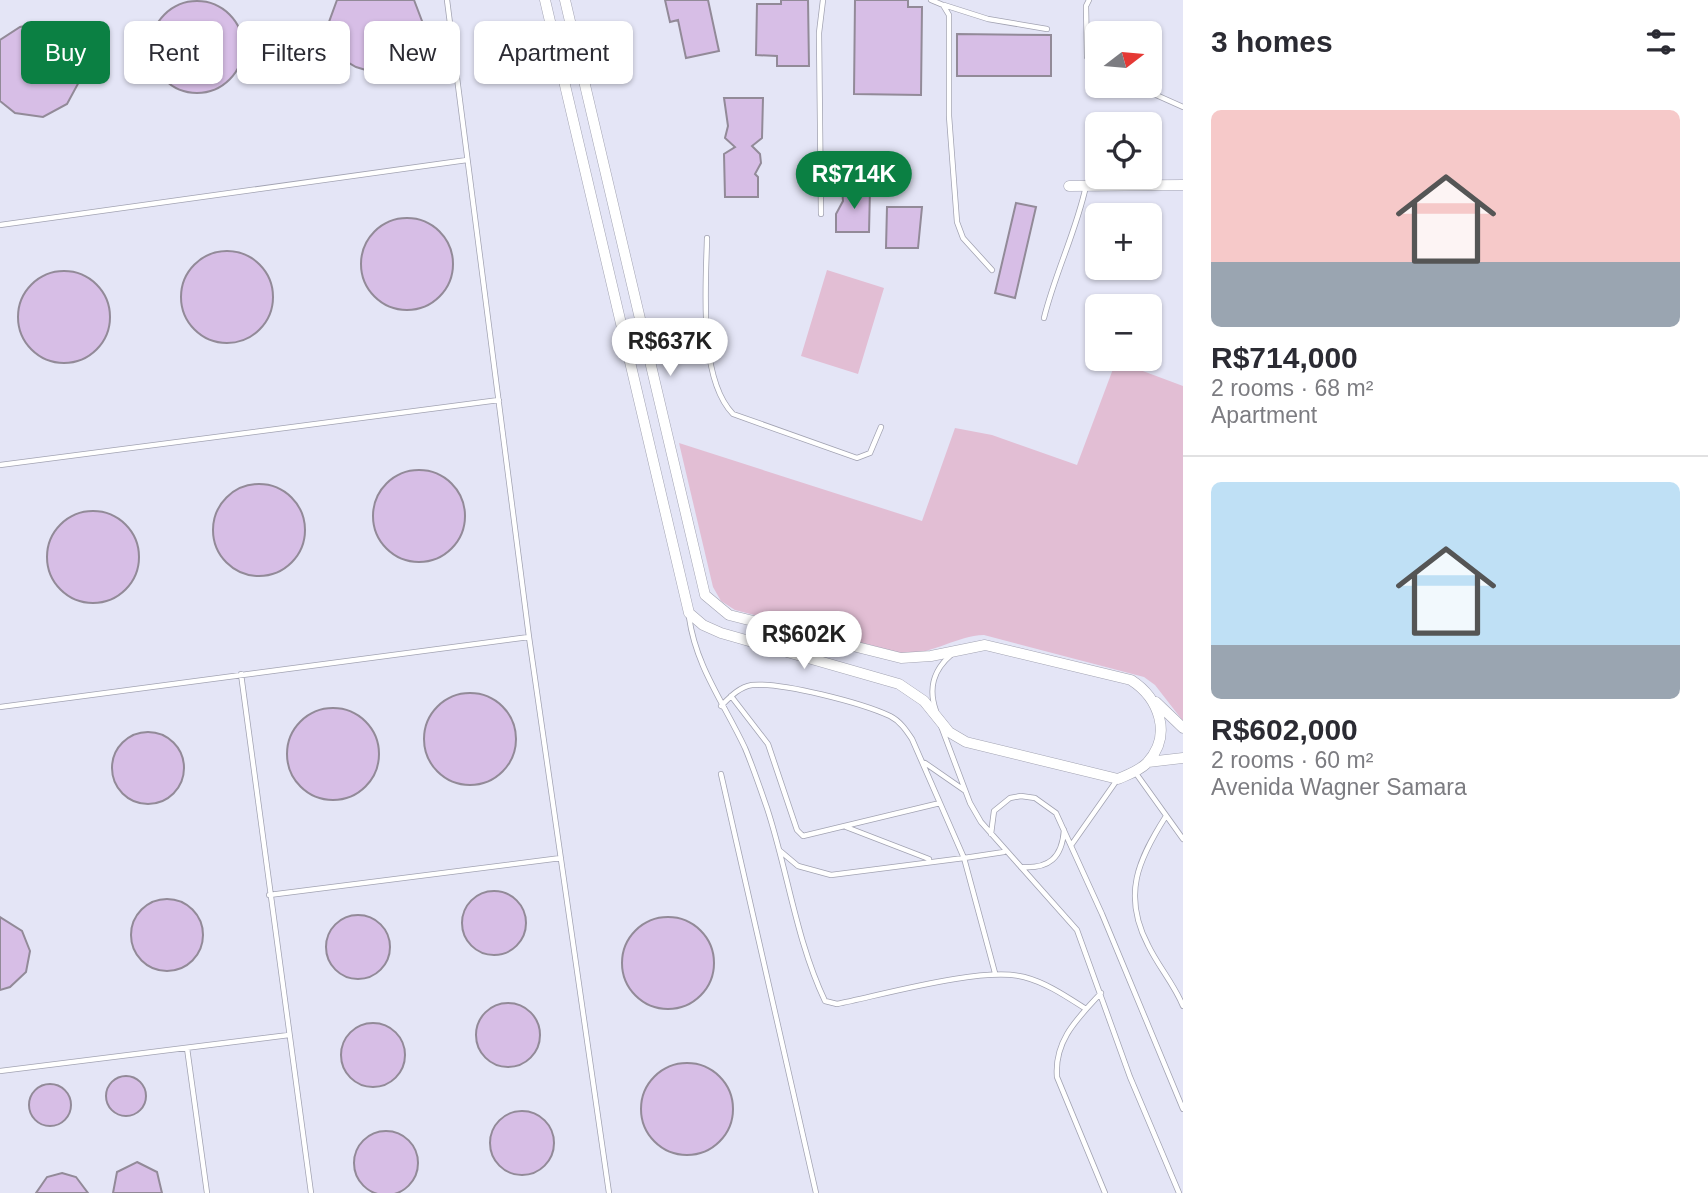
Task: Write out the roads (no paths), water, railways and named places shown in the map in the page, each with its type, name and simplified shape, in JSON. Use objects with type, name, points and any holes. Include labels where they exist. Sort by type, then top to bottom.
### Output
[{"type":"street","points":[[545,0],[689,612],[703,625],[721,633],[898,684],[924,701],[949,732],[966,741],[1118,779],[1135,772],[1148,762],[1159,738],[1158,711],[1154,700]]},
{"type":"street","points":[[565,0],[705,595],[729,615],[901,658],[985,645],[1131,680],[1147,690],[1183,728]]},
{"type":"street","points":[[1162,185],[1183,185]]},
{"type":"street","points":[[1069,186],[1085,186]]},
{"type":"street","points":[[1148,762],[1183,758]]},
{"type":"lane","points":[[447,0],[529,637],[609,1193]]},
{"type":"lane","points":[[821,214],[819,33],[823,0]]},
{"type":"lane","points":[[931,0],[988,19],[1047,29]]},
{"type":"lane","points":[[1087,21],[1089,0]]},
{"type":"lane","points":[[943,5],[950,22],[949,116],[957,222],[963,238],[976,256],[992,270]]},
{"type":"lane","points":[[1162,98],[1183,107]]},
{"type":"lane","points":[[0,225],[467,160]]},
{"type":"lane","points":[[1044,318],[1054,279],[1079,220],[1086,189]]},
{"type":"lane","points":[[707,238],[705,308],[711,362],[724,404],[733,414],[857,458],[870,453],[881,427]]},
{"type":"lane","points":[[0,465],[499,400]]},
{"type":"lane","points":[[689,612],[693,642],[721,706],[744,748],[767,809],[812,971],[828,1003],[995,973],[1024,977],[1053,988],[1086,1009]]},
{"type":"lane","points":[[0,707],[529,637]]},
{"type":"lane","points":[[955,651],[942,662],[933,679],[931,698],[965,791],[991,835],[1071,920],[1101,993],[1130,1077],[1179,1193]]},
{"type":"lane","points":[[241,674],[311,1193]]},
{"type":"lane","points":[[721,706],[744,687],[765,686],[843,701],[900,723],[912,739],[923,762],[964,858],[995,973]]},
{"type":"lane","points":[[731,696],[768,744],[799,834],[806,836],[940,803]]},
{"type":"lane","points":[[923,762],[965,791]]},
{"type":"lane","points":[[1135,772],[1183,839]]},
{"type":"lane","points":[[721,774],[816,1193]]},
{"type":"lane","points":[[1071,844],[1118,779]]},
{"type":"lane","points":[[991,835],[994,811],[1010,798],[1021,796],[1035,798],[1047,805],[1065,828],[1183,1109]]},
{"type":"lane","points":[[1167,816],[1145,848],[1137,872],[1135,915],[1148,946],[1183,1006]]},
{"type":"lane","points":[[845,827],[932,860]]},
{"type":"lane","points":[[1020,867],[1041,867],[1050,863],[1062,847],[1065,828]]},
{"type":"lane","points":[[778,848],[798,866],[831,875],[1005,852]]},
{"type":"lane","points":[[269,895],[561,858]]},
{"type":"lane","points":[[1101,993],[1070,1027],[1060,1045],[1057,1077],[1105,1193]]},
{"type":"lane","points":[[0,1071],[289,1035]]},
{"type":"lane","points":[[187,1048],[207,1193]]}]
